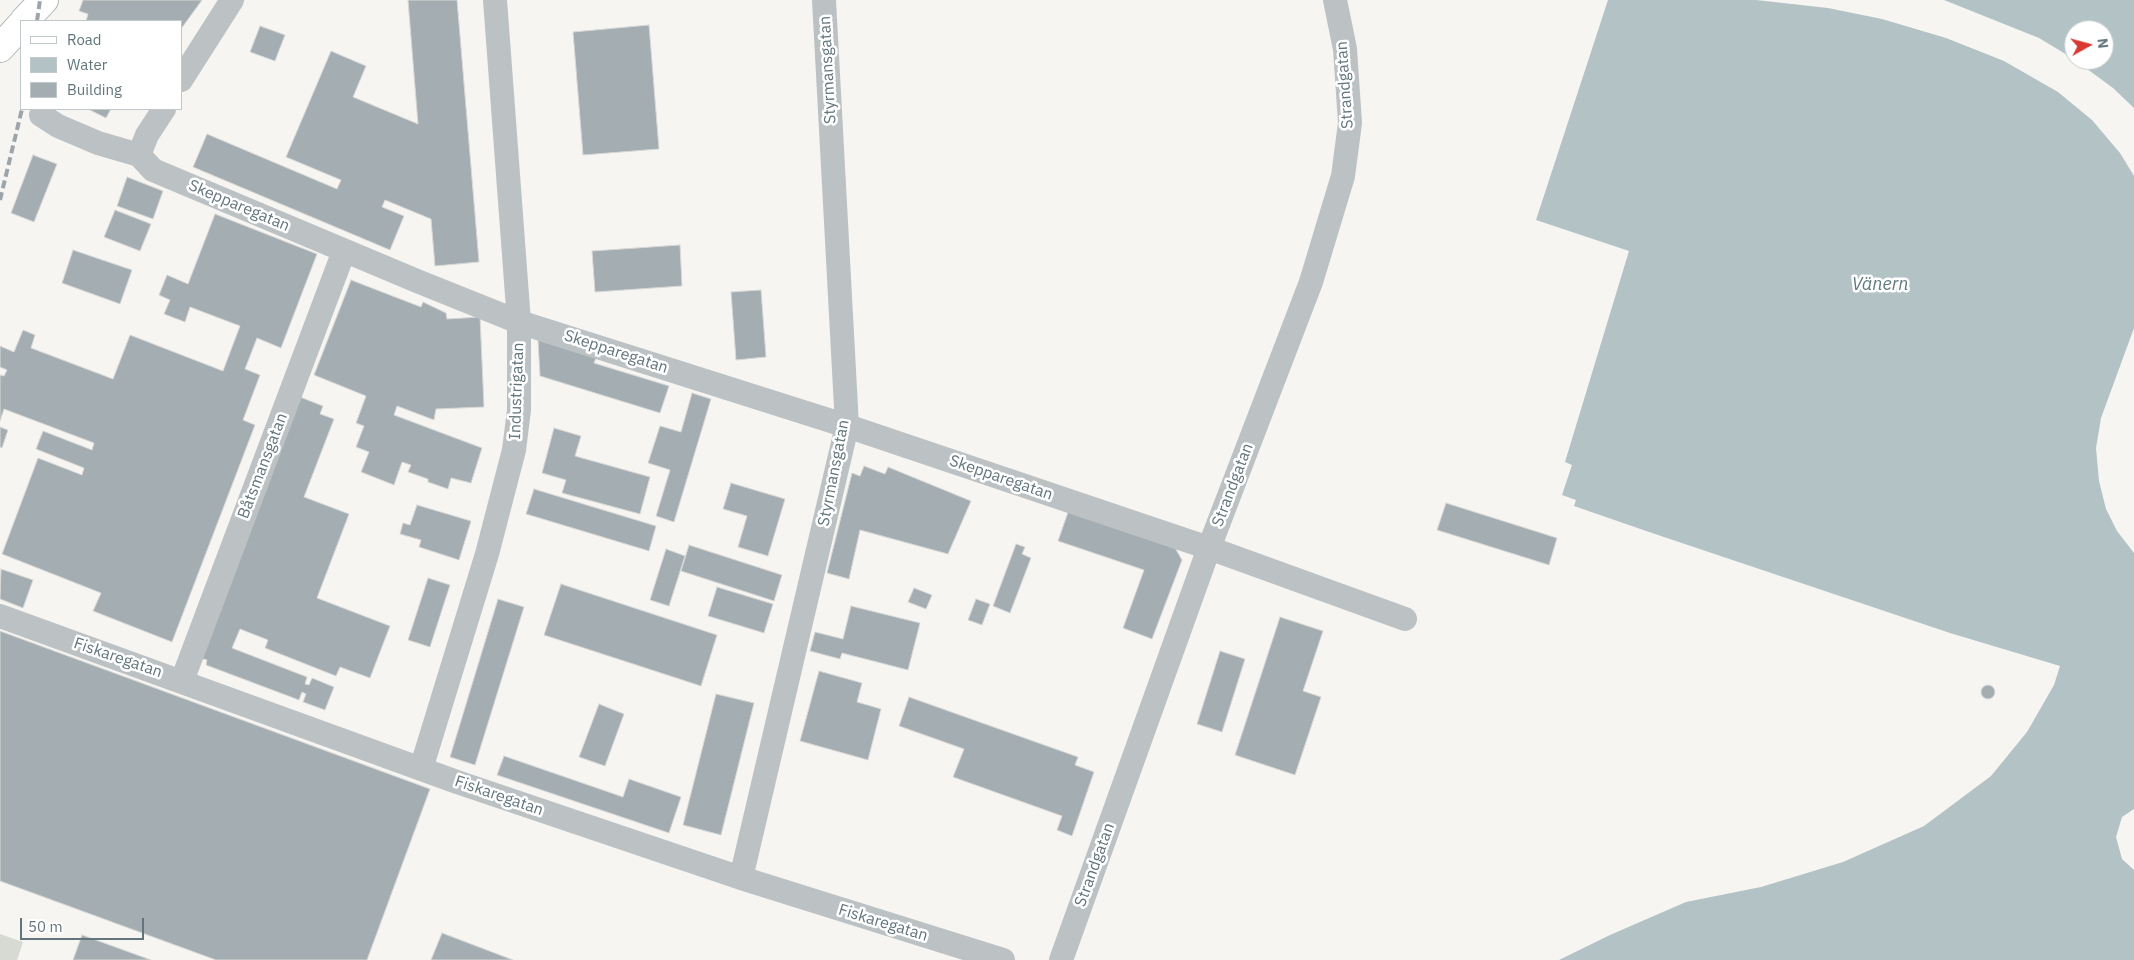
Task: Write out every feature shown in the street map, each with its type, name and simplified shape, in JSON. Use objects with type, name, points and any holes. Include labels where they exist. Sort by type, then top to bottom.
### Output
[{"type":"main road","points":[[25,20],[44,0]]},
{"type":"main road","points":[[0,48],[20,25]]},
{"type":"street","points":[[182,78],[232,0]]},
{"type":"street","name":"Industrigatan","points":[[421,769],[487,554],[514,450],[519,410],[519,322],[495,0]]},
{"type":"street","name":"Styrmansgatan","points":[[741,878],[847,426],[824,0]]},
{"type":"street","name":"Strandgatan","points":[[1061,960],[1209,548],[1311,282],[1343,176],[1350,123],[1346,49],[1336,0]]},
{"type":"street","points":[[139,155],[148,135],[163,110]]},
{"type":"street","name":"Skepparegatan","points":[[41,115],[58,126],[82,136],[139,155],[153,170],[344,251],[519,322],[847,426],[1209,548],[1405,619]]},
{"type":"street","name":"Båtsmansgatan","points":[[182,681],[344,251]]},
{"type":"street","name":"Fiskaregatan","points":[[0,616],[421,769],[741,878],[1003,960]]},
{"type":"shaded area","points":[[0,934],[23,942],[17,960],[0,960]]},
{"type":"water","name":"Vänern","points":[[1608,0],[1756,0],[1828,8],[1882,19],[1946,38],[2004,61],[2058,92],[2092,120],[2120,153],[2134,176],[2134,328],[2101,418],[2096,448],[2099,481],[2106,509],[2117,531],[2134,553],[2134,809],[2122,817],[2116,837],[2122,859],[2134,870],[2134,960],[1559,960],[1610,935],[1686,902],[1761,887],[1843,862],[1924,826],[1991,776],[2027,732],[2054,685],[2060,666],[1950,633],[1652,533],[1574,506],[1576,500],[1562,495],[1572,465],[1565,462],[1629,251],[1536,220]]},
{"type":"water","points":[[1944,0],[2134,0],[2134,108],[2113,88],[2089,70],[2114,70],[2114,20],[2064,20],[2064,53],[2039,38]]},
{"type":"building","points":[[83,0],[202,0],[182,28],[182,20],[86,20],[88,14],[79,11]]},
{"type":"building","points":[[408,0],[457,0],[479,262],[435,266],[431,219],[385,200],[382,207],[404,216],[390,250],[193,167],[207,134],[337,189],[341,180],[286,157],[331,51],[366,66],[353,97],[418,124]]},
{"type":"building","points":[[649,25],[659,149],[583,155],[573,32]]},
{"type":"building","points":[[260,26],[285,35],[275,61],[250,52]]},
{"type":"building","points":[[90,110],[110,110],[106,118]]},
{"type":"building","points":[[33,155],[57,164],[34,222],[11,213]]},
{"type":"building","points":[[127,177],[163,191],[153,219],[117,206]]},
{"type":"building","points":[[115,210],[151,224],[140,251],[104,237]]},
{"type":"building","points":[[215,214],[317,254],[281,348],[257,338],[245,369],[260,375],[243,420],[255,425],[172,642],[93,611],[101,593],[2,554],[38,458],[82,475],[84,468],[36,449],[43,431],[92,450],[94,443],[4,409],[0,421],[0,375],[4,376],[7,370],[0,367],[0,346],[14,352],[23,330],[35,335],[31,348],[113,379],[130,335],[223,371],[240,326],[190,307],[185,322],[164,314],[170,300],[159,295],[167,275],[188,284]]},
{"type":"building","points":[[680,245],[682,286],[595,292],[592,251]]},
{"type":"building","points":[[73,250],[132,270],[120,304],[62,283]]},
{"type":"building","points":[[351,280],[421,307],[423,302],[446,313],[447,319],[480,317],[484,407],[436,409],[434,420],[397,406],[394,415],[482,448],[471,483],[451,478],[448,489],[408,472],[411,465],[402,462],[394,485],[361,472],[369,452],[356,447],[364,426],[356,423],[366,396],[314,375]]},
{"type":"building","points":[[761,290],[766,357],[736,360],[731,292]]},
{"type":"building","points":[[538,340],[596,358],[594,363],[669,386],[660,413],[540,376]]},
{"type":"building","points":[[692,393],[711,399],[674,522],[656,516],[670,470],[648,463],[660,426],[681,432]]},
{"type":"building","points":[[300,397],[323,406],[320,414],[334,419],[304,497],[349,514],[317,598],[390,626],[370,678],[340,667],[336,676],[265,648],[268,640],[240,629],[232,648],[307,677],[305,684],[309,685],[312,678],[334,687],[325,710],[303,702],[306,694],[302,692],[299,700],[206,665],[207,660],[200,658]]},
{"type":"building","points":[[0,427],[8,430],[2,448],[0,447]]},
{"type":"building","points":[[554,428],[581,436],[575,456],[650,477],[640,514],[562,493],[566,480],[542,473]]},
{"type":"building","points":[[864,466],[885,474],[888,467],[971,501],[948,554],[860,530],[849,579],[827,573],[852,473],[860,476]]},
{"type":"building","points":[[731,483],[785,499],[768,556],[738,547],[747,516],[723,509]]},
{"type":"building","points":[[534,489],[656,526],[649,551],[526,514]]},
{"type":"building","points":[[1446,503],[1557,538],[1549,565],[1437,530]]},
{"type":"building","points":[[417,505],[471,521],[459,560],[419,547],[421,540],[400,534],[403,523],[410,525]]},
{"type":"building","points":[[1068,512],[1174,546],[1182,560],[1152,639],[1123,628],[1144,570],[1058,541]]},
{"type":"building","points":[[1016,544],[1025,547],[1022,554],[1031,558],[1010,613],[993,606]]},
{"type":"building","points":[[689,545],[782,575],[774,601],[681,571]]},
{"type":"building","points":[[666,549],[685,556],[669,606],[650,600]]},
{"type":"building","points":[[1,569],[33,580],[23,608],[0,599]]},
{"type":"building","points":[[428,578],[450,585],[430,647],[408,640]]},
{"type":"building","points":[[561,584],[717,635],[701,686],[544,635]]},
{"type":"building","points":[[717,587],[773,604],[764,633],[708,616]]},
{"type":"building","points":[[914,588],[932,595],[926,609],[908,602]]},
{"type":"building","points":[[498,599],[524,607],[475,765],[450,757]]},
{"type":"building","points":[[976,599],[990,604],[982,625],[968,620]]},
{"type":"building","points":[[851,606],[920,623],[908,670],[842,653],[840,659],[810,651],[815,632],[843,639]]},
{"type":"building","points":[[1280,617],[1323,631],[1303,691],[1321,697],[1295,775],[1235,755]]},
{"type":"building","points":[[0,631],[430,789],[367,960],[216,960],[0,881]]},
{"type":"building","points":[[1220,651],[1245,659],[1222,732],[1197,724]]},
{"type":"building","points":[[819,671],[862,683],[857,702],[881,709],[868,760],[800,741]]},
{"type":"building","points":[[1985,685],[1991,685],[1995,692],[1991,699],[1985,699],[1981,695],[1981,689]]},
{"type":"building","points":[[716,694],[754,703],[721,835],[683,825]]},
{"type":"building","points":[[909,697],[1078,757],[1075,765],[1094,772],[1072,836],[1057,830],[1062,816],[953,777],[964,749],[899,726]]},
{"type":"building","points":[[599,704],[624,714],[605,766],[579,757]]},
{"type":"building","points":[[504,756],[623,797],[629,779],[681,797],[669,833],[497,775]]},
{"type":"building","points":[[442,933],[513,960],[431,960]]},
{"type":"building","points":[[82,935],[151,960],[73,960]]},
{"type":"railway","points":[[37,20],[40,0]]},
{"type":"railway","points":[[0,200],[22,110]]}]
